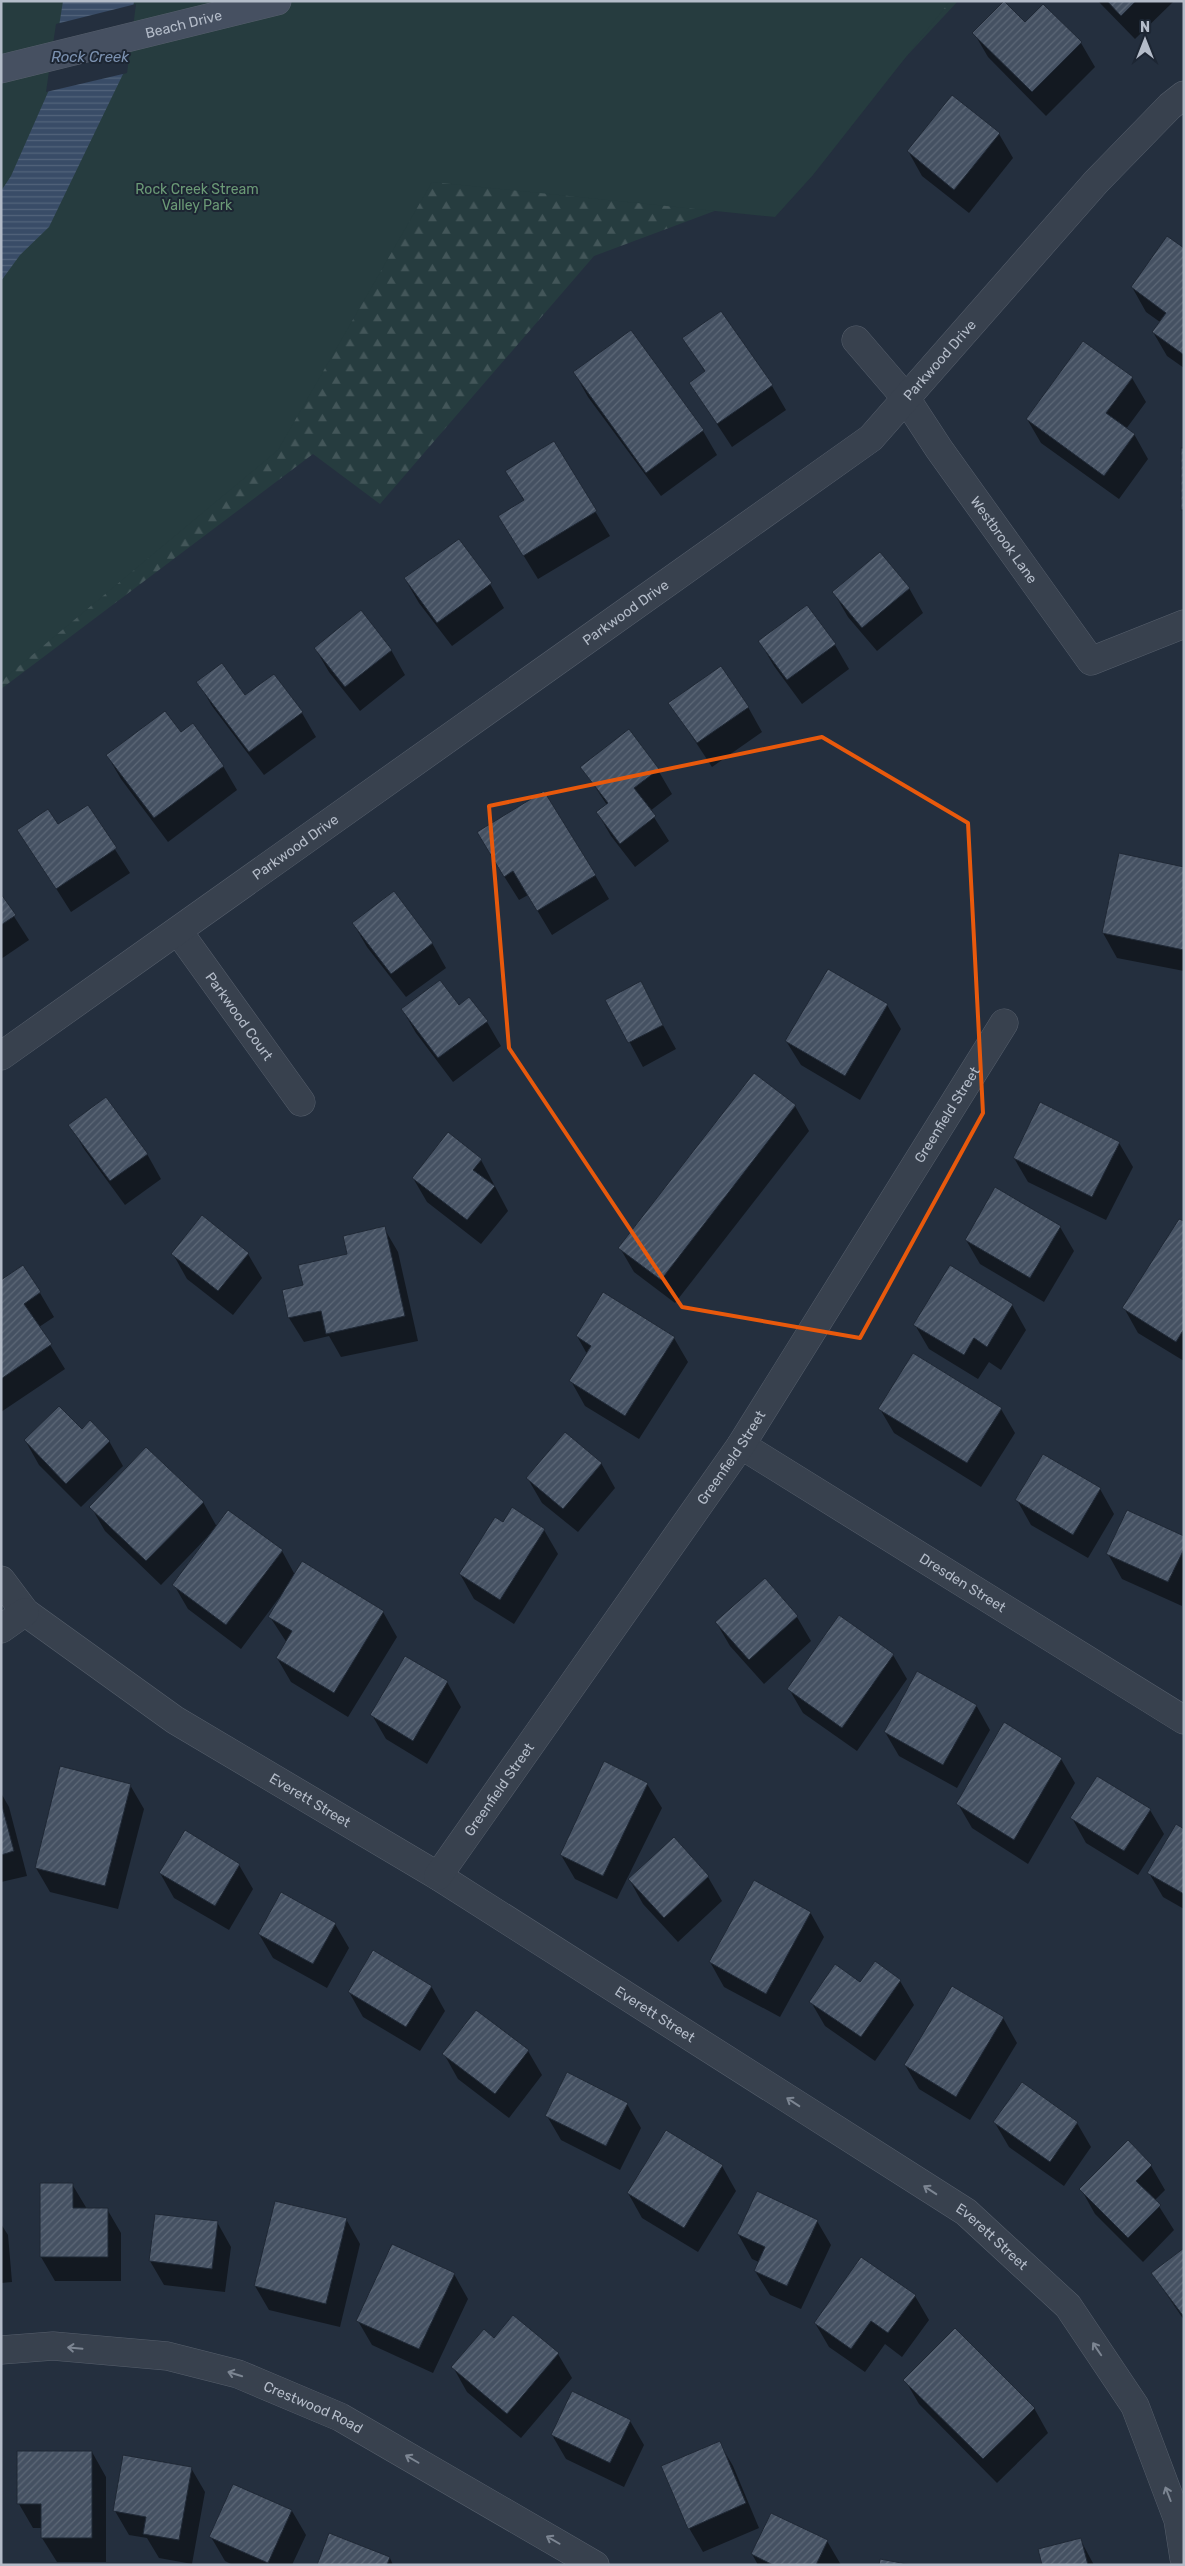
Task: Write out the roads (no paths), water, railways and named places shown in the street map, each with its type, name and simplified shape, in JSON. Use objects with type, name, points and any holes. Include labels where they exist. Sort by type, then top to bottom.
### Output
[{"type":"street","name":"Beach Drive","points":[[1,70],[277,1]]},
{"type":"street","name":"Parkwood Drive","points":[[1,1056],[871,438],[905,397],[1096,182],[1170,106],[1184,96]]},
{"type":"street","name":"Westbrook Lane","points":[[856,340],[905,397],[939,449],[1091,661],[1184,624]]},
{"type":"street","name":"Parkwood Court","points":[[178,931],[301,1102]]},
{"type":"street","name":"Greenfield Street","points":[[438,1876],[741,1445],[1004,1023]]},
{"type":"street","name":"Dresden Street","points":[[741,1445],[1184,1720]]},
{"type":"street","name":"Everett Street","points":[[1,1580],[25,1612],[175,1720],[438,1876],[966,2212],[1068,2306],[1135,2406],[1178,2520],[1184,2558]]},
{"type":"street","points":[[1,1629],[25,1612]]},
{"type":"street","name":"Crestwood Road","points":[[1,2350],[52,2346],[166,2356],[238,2374],[340,2417],[595,2565]]},
{"type":"water","name":"Rock Creek","points":[[63,1],[134,1],[125,70],[49,227],[20,255],[1,281],[1,191],[11,176],[49,90]]},
{"type":"park label","name":"Rock Creek Stream Valley Park","points":[[197,197]]}]
